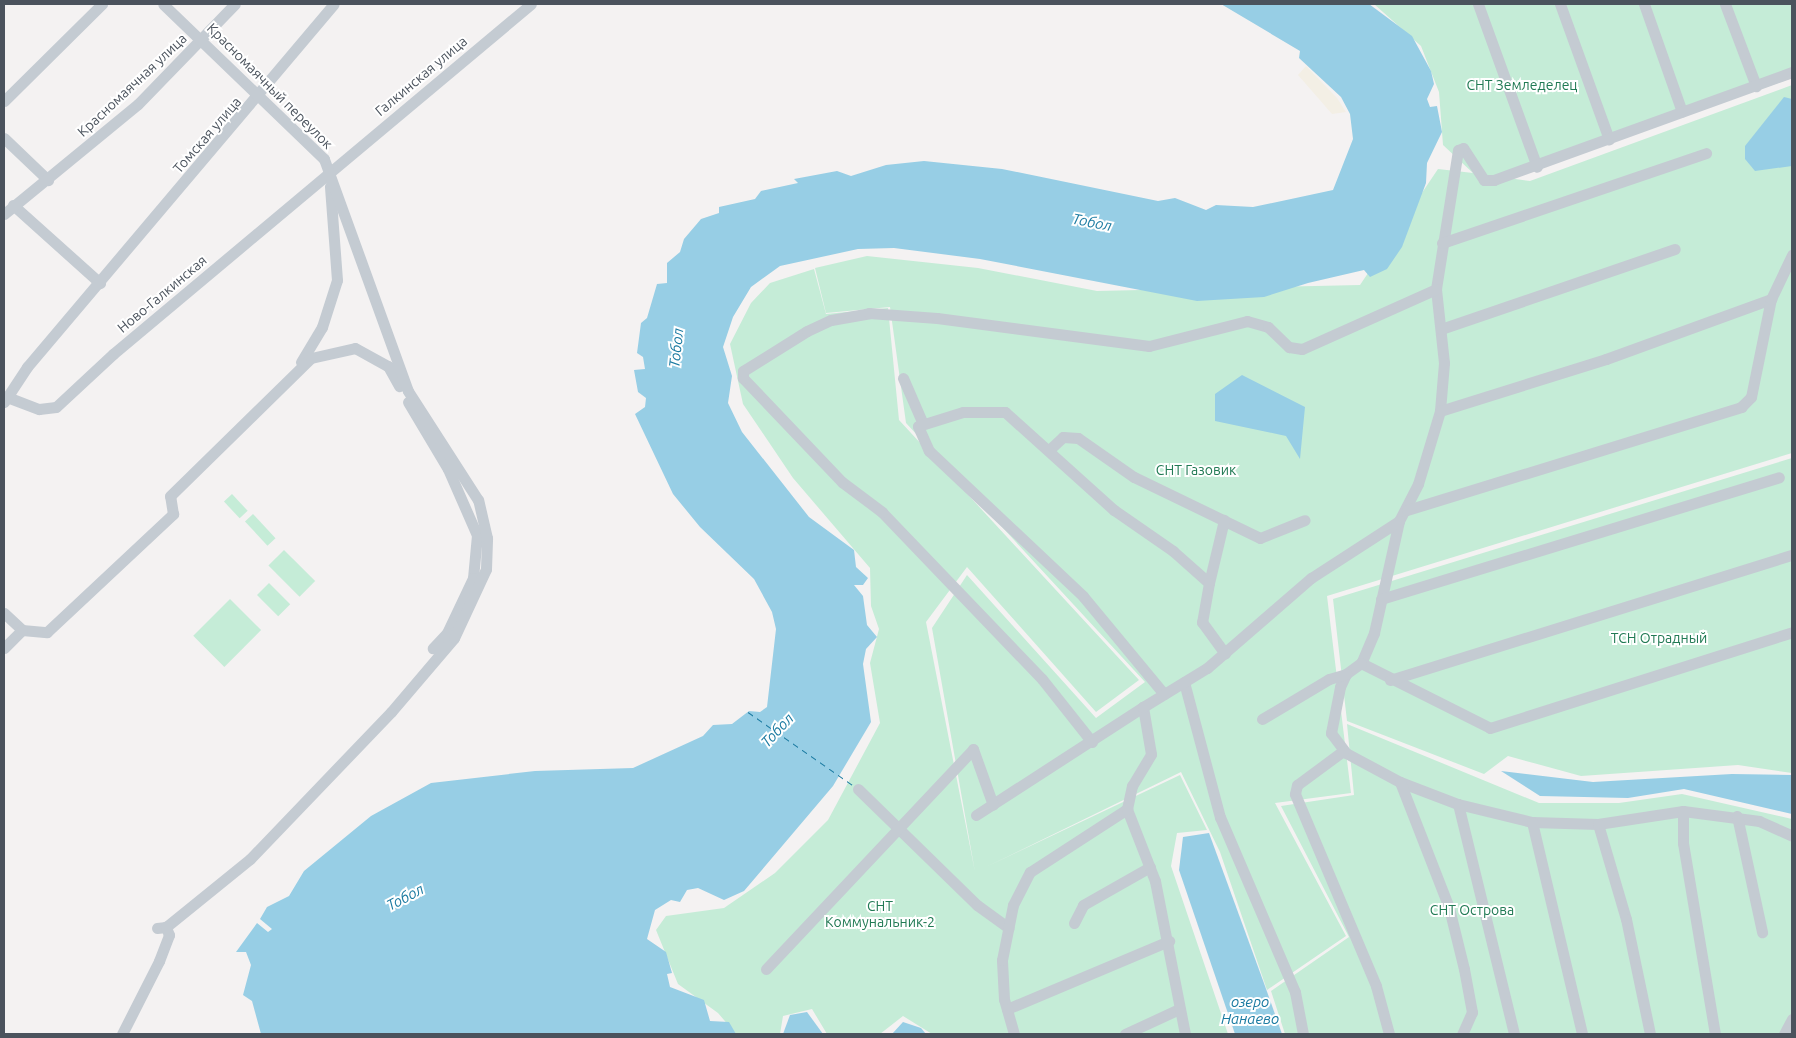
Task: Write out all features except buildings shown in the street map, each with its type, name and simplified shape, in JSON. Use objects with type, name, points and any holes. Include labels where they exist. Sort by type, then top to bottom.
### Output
[{"type":"street","points":[[4,100],[102,4]]},
{"type":"street","name":"Красномаячный переулок","points":[[122,1034],[159,961],[169,936],[162,927],[250,860],[390,712],[454,638],[486,569],[487,538],[478,500],[408,391],[324,159],[261,96],[163,4]]},
{"type":"street","name":"Красномаячная улица","points":[[4,214],[138,104],[235,4]]},
{"type":"street","name":"Томская улица","points":[[5,400],[27,366],[261,96],[334,4]]},
{"type":"street","name":"Галкинская улица","points":[[329,172],[531,4]]},
{"type":"street","points":[[1478,4],[1537,167]]},
{"type":"street","points":[[1560,4],[1609,139]]},
{"type":"street","points":[[1644,4],[1682,112]]},
{"type":"street","points":[[1725,4],[1756,86]]},
{"type":"street","points":[[976,815],[1092,742],[1225,654],[1311,578],[1399,521],[1407,510],[1440,411],[1444,363],[1436,289],[1458,150],[1463,148],[1484,180],[1537,167],[1792,72]]},
{"type":"street","points":[[4,138],[46,181]]},
{"type":"street","points":[[1442,243],[1706,153]]},
{"type":"street","points":[[296,371],[322,327],[337,280],[329,172]]},
{"type":"street","name":"Ново-Галкинская","points":[[5,400],[39,409],[56,407],[329,172]]},
{"type":"street","points":[[13,205],[100,283]]},
{"type":"street","points":[[1441,329],[1675,249]]},
{"type":"street","points":[[1407,510],[1741,407],[1753,391],[1770,300],[1792,255]]},
{"type":"street","points":[[1092,742],[1042,679],[882,512],[842,482],[743,378],[743,371],[831,320],[869,314],[937,318],[1149,346],[1247,321],[1268,327],[1289,347],[1302,349],[1436,289]]},
{"type":"street","points":[[1440,411],[1770,300]]},
{"type":"street","points":[[4,613],[22,630],[47,632],[173,514],[170,496],[296,371],[311,358],[355,348],[388,366],[448,469],[477,535],[473,578],[447,633],[433,648]]},
{"type":"street","points":[[903,378],[923,424]]},
{"type":"street","points":[[1164,694],[1083,596],[929,451],[917,429],[923,424],[963,412],[1006,412],[1114,510],[1173,551],[1209,584]]},
{"type":"street","points":[[1049,450],[1063,437],[1078,438],[1134,477],[1264,538],[1305,520]]},
{"type":"street","points":[[1381,600],[1779,478]]},
{"type":"street","points":[[1224,520],[1202,622],[1225,654]]},
{"type":"street","points":[[1262,718],[1329,679],[1346,674],[1361,663],[1381,600],[1399,521]]},
{"type":"street","points":[[1390,680],[1792,555]]},
{"type":"street","points":[[4,648],[22,630]]},
{"type":"street","points":[[1361,663],[1390,680],[1490,728],[1792,632]]},
{"type":"street","points":[[1346,674],[1335,702],[1331,733],[1343,751],[1400,782],[1458,804],[1532,822],[1598,824],[1683,811],[1737,816],[1774,825],[1792,836]]},
{"type":"street","points":[[1184,682],[1220,817],[1295,992],[1303,1034]]},
{"type":"street","points":[[1143,707],[1150,754],[1132,786],[1126,809],[1150,867],[1169,941],[1179,1009],[1185,1034]]},
{"type":"street","points":[[766,969],[973,749],[993,805]]},
{"type":"street","points":[[1343,751],[1297,785],[1295,794],[1376,986],[1389,1034]]},
{"type":"street","points":[[1400,782],[1449,908],[1472,1012],[1462,1034]]},
{"type":"street","points":[[858,789],[897,830],[1009,928]]},
{"type":"street","points":[[1458,804],[1514,1034]]},
{"type":"street","points":[[1014,1034],[1007,1009],[1002,960],[1013,905],[1030,872],[1126,809]]},
{"type":"street","points":[[1683,811],[1683,843],[1715,1034]]},
{"type":"street","points":[[1737,816],[1762,932]]},
{"type":"street","points":[[1532,822],[1582,1034]]},
{"type":"street","points":[[1598,824],[1626,919],[1650,1034]]},
{"type":"street","points":[[1074,923],[1083,905],[1150,867]]},
{"type":"street","points":[[1007,1009],[1169,941]]},
{"type":"street","points":[[1125,1034],[1179,1009]]},
{"type":"street","points":[[1784,1034],[1792,1019]]},
{"type":"green space","name":"СНТ Газовик","points":[[1374,4],[1792,4],[1792,78],[1508,178],[1530,181],[1792,85],[1792,453],[1327,596],[1351,793],[1275,803],[1346,936],[1267,990],[1220,852],[1181,772],[986,867],[1180,775],[1207,830],[1177,833],[1171,866],[1228,1034],[932,1034],[903,1016],[880,1034],[827,1034],[812,1009],[783,1016],[780,1034],[736,1034],[718,1013],[678,984],[656,930],[666,916],[724,908],[775,873],[828,820],[880,723],[870,663],[879,629],[871,606],[870,568],[793,478],[743,404],[730,344],[751,303],[770,283],[814,269],[826,314],[888,308],[899,420],[1139,680],[1096,712],[967,567],[926,622],[975,872],[932,628],[967,575],[1096,718],[1145,682],[906,423],[890,307],[826,313],[815,268],[867,256],[978,268],[1097,291],[1360,285],[1438,169],[1473,173],[1443,145],[1439,92],[1421,46]]},
{"type":"green space","name":"ТСН Отрадный","points":[[1792,458],[1792,773],[1738,765],[1581,776],[1508,756],[1484,774],[1347,721],[1333,599]]},
{"type":"green space","points":[[232,494],[248,511],[240,518],[224,502]]},
{"type":"green space","points":[[253,514],[276,538],[267,546],[245,522]]},
{"type":"green space","points":[[284,550],[315,581],[300,597],[268,566]]},
{"type":"green space","points":[[269,583],[290,604],[278,616],[257,595]]},
{"type":"green space","points":[[230,599],[261,630],[224,667],[193,636]]},
{"type":"green space","name":"СНТ Острова","points":[[1347,724],[1539,803],[1619,803],[1682,794],[1792,819],[1792,1034],[1285,1034],[1271,991],[1349,937],[1281,806],[1354,795]]},
{"type":"sand","points":[[1306,66],[1337,98],[1346,112],[1332,114],[1298,75]]},
{"type":"water","name":"Тобол","points":[[1221,4],[1369,4],[1412,36],[1431,71],[1434,84],[1427,99],[1430,107],[1437,106],[1442,132],[1427,163],[1426,183],[1402,247],[1387,269],[1370,277],[1364,270],[1308,283],[1264,297],[1197,301],[980,259],[894,248],[858,249],[780,266],[751,287],[733,317],[723,347],[732,376],[728,403],[742,432],[809,517],[854,550],[856,567],[868,578],[863,585],[854,585],[863,596],[867,625],[877,637],[866,649],[863,664],[871,722],[833,786],[744,891],[724,900],[698,888],[687,890],[680,902],[671,900],[655,910],[647,939],[666,952],[672,973],[667,974],[670,987],[704,1000],[710,1021],[729,1022],[736,1034],[261,1034],[252,1001],[243,995],[251,965],[246,952],[236,952],[257,923],[268,932],[272,929],[260,919],[267,907],[289,896],[304,871],[371,816],[431,783],[535,771],[633,768],[703,736],[713,725],[732,724],[749,711],[760,712],[767,707],[776,629],[772,612],[754,579],[700,527],[673,494],[635,414],[645,407],[646,398],[638,392],[634,370],[645,369],[643,357],[637,353],[641,323],[647,318],[657,284],[667,283],[667,263],[680,252],[684,239],[701,219],[719,213],[719,207],[755,199],[761,191],[798,183],[794,179],[837,171],[851,176],[886,165],[924,161],[1002,169],[1158,201],[1175,198],[1206,210],[1216,205],[1253,207],[1333,190],[1353,139],[1350,114],[1341,97],[1299,58],[1300,51]]},
{"type":"water","points":[[1784,97],[1792,99],[1792,166],[1755,171],[1745,159],[1745,146]]},
{"type":"water","points":[[1242,375],[1305,407],[1300,459],[1286,436],[1215,421],[1215,394]]},
{"type":"water","points":[[1501,771],[1593,782],[1732,774],[1792,775],[1792,814],[1684,789],[1628,798],[1540,796]]},
{"type":"water","name":"озеро Нанаево","points":[[1209,833],[1282,1034],[1235,1034],[1179,870],[1183,837]]},
{"type":"water","points":[[807,1012],[823,1034],[783,1034],[790,1015]]},
{"type":"water","points":[[903,1022],[921,1028],[926,1034],[892,1034]]},
{"type":"ferry route","points":[[748,712],[854,786]]},
{"type":"park label","name":"СНТ Земледелец","points":[[1522,85]]},
{"type":"park label","name":"СНТ Коммунальник-2","points":[[880,914]]}]
